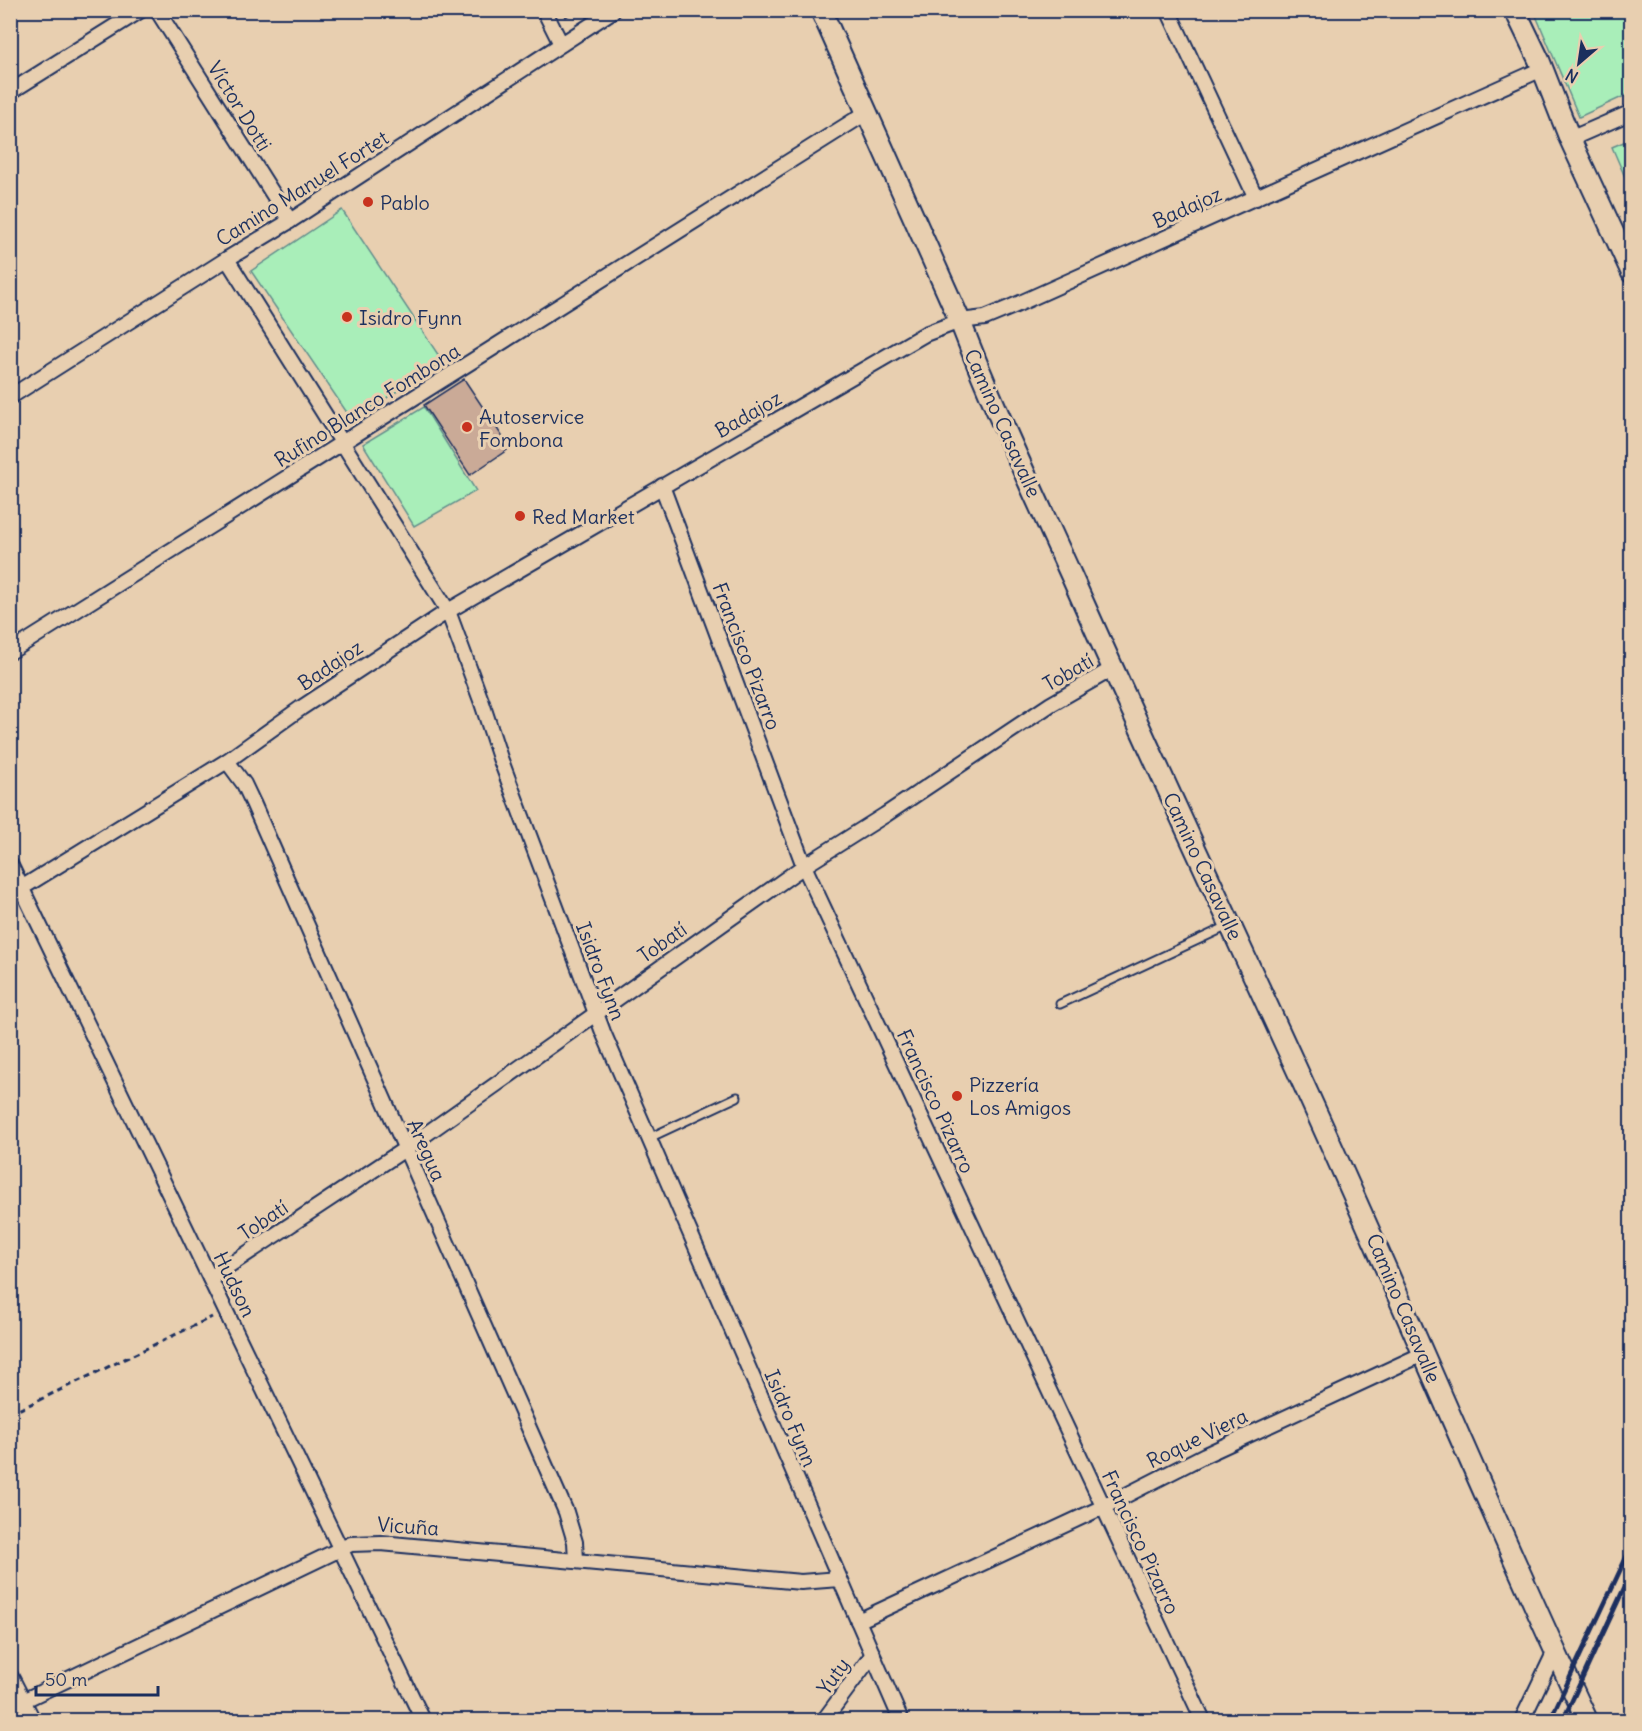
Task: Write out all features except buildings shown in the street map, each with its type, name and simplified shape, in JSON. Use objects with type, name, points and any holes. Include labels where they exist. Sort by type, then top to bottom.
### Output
[{"type":"street","points":[[10,92],[141,10]]},
{"type":"street","name":"Víctor Dotti","points":[[157,10],[290,221]]},
{"type":"street","points":[[544,10],[561,45]]},
{"type":"street","name":"Camino Manuel Fortet","points":[[10,397],[290,221],[614,10]]},
{"type":"street","name":"Camino Casavalle","points":[[821,10],[1112,669],[1361,1209],[1423,1354],[1587,1720]]},
{"type":"street","points":[[1168,10],[1256,198]]},
{"type":"street","points":[[1515,10],[1570,139],[1632,273]]},
{"type":"street","name":"Badajoz","points":[[21,886],[28,884],[227,761],[301,708],[448,611],[925,334],[960,321],[985,318],[1009,309],[1542,69]]},
{"type":"street","points":[[1570,139],[1632,112]]},
{"type":"street","name":"Rufino Blanco Fombona","points":[[10,652],[866,113]]},
{"type":"street","name":"Isidro Fynn","points":[[227,259],[448,611],[500,758],[596,1013],[901,1720]]},
{"type":"street","name":"Francisco Pizarro","points":[[662,486],[804,866],[1203,1720]]},
{"type":"street","name":"Tobatí","points":[[210,1278],[405,1149],[804,866],[885,815],[1050,704],[1112,669]]},
{"type":"street","name":"Aregua","points":[[227,761],[244,784],[253,803],[566,1512],[575,1542],[576,1560]]},
{"type":"street","name":"Hudson","points":[[10,864],[423,1720]]},
{"type":"street","name":"Roque Viera","points":[[858,1621],[1103,1507],[1205,1455],[1423,1354]]},
{"type":"street","name":"Vicuña","points":[[17,1704],[351,1544],[381,1543],[801,1582],[839,1579]]},
{"type":"street","points":[[1522,1720],[1555,1651]]},
{"type":"street","name":"Yuty","points":[[824,1720],[873,1654]]},
{"type":"street","points":[[10,1675],[17,1704],[33,1720]]},
{"type":"lane","points":[[1060,1004],[1230,925]]},
{"type":"lane","points":[[649,1138],[737,1097]]},
{"type":"path","points":[[10,1413],[226,1311]]},
{"type":"green space","points":[[1534,11],[1631,11],[1631,93],[1579,117]]},
{"type":"green space","points":[[1631,139],[1631,191],[1612,147]]},
{"type":"green space","name":"Isidro Fynn","points":[[342,210],[443,362],[352,420],[251,271]]},
{"type":"green space","points":[[424,407],[476,491],[414,526],[363,444]]},
{"type":"railway","points":[[1550,1720],[1632,1545]]},
{"type":"railway","points":[[1563,1720],[1632,1571]]},
{"type":"place","name":"Pablo","points":[[368,202]]},
{"type":"place","name":"Isidro Fynn","points":[[347,317]]},
{"type":"place","name":"Autoservice Fombona","points":[[467,427]]},
{"type":"place","name":"Red Market","points":[[520,516]]},
{"type":"place","name":"Pizzería Los Amigos","points":[[957,1096]]}]
